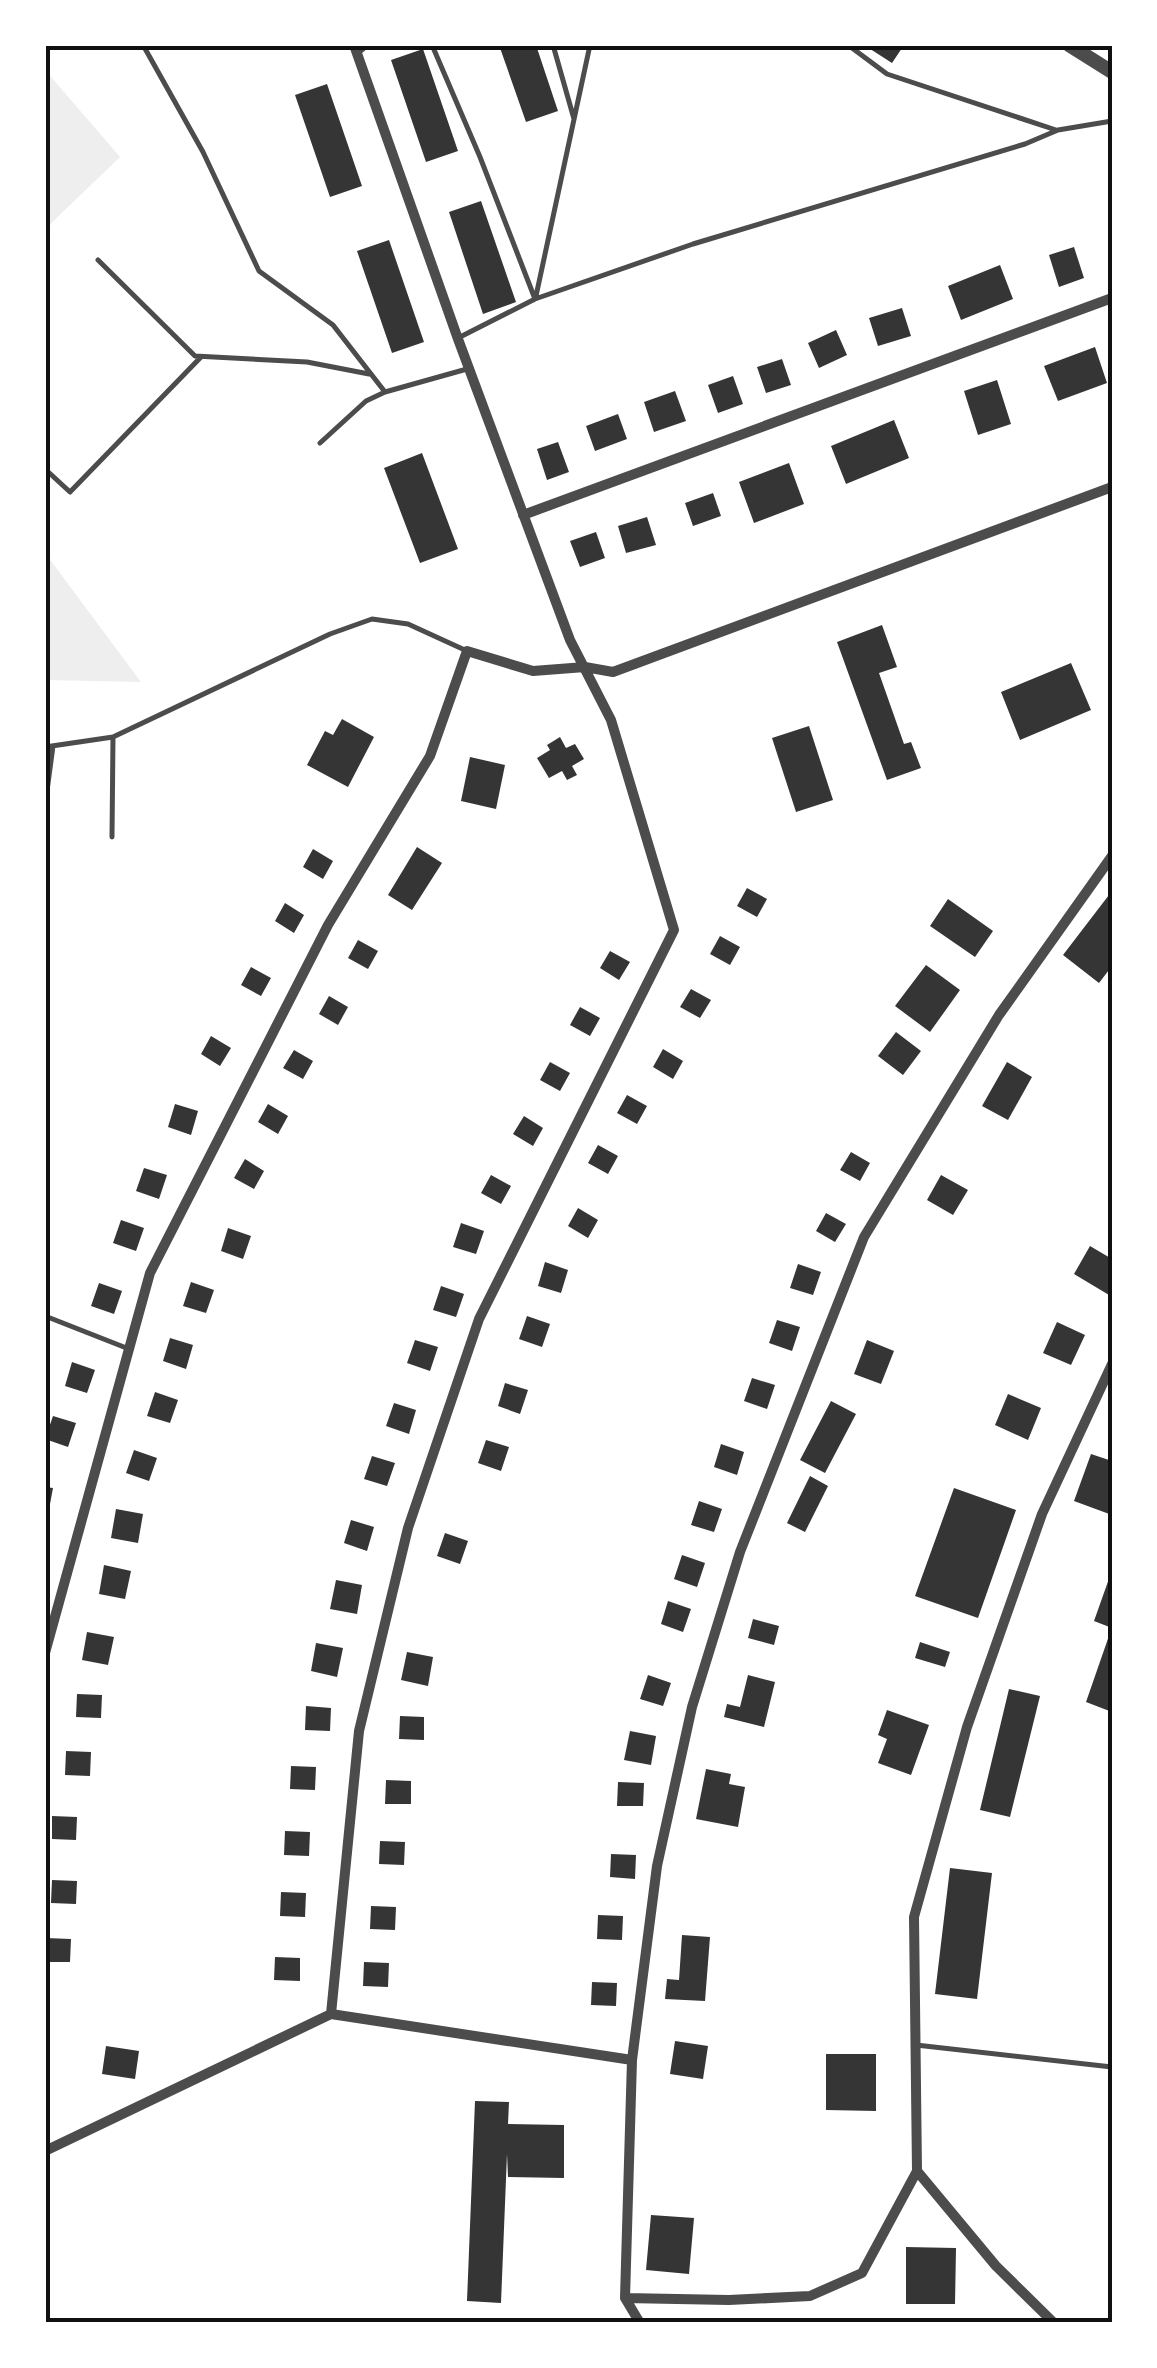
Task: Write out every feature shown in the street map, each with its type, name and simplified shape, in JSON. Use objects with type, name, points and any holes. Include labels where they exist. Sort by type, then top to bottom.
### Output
[{"type":"street","points":[[1069,45],[1112,72]]},
{"type":"street","points":[[331,2014],[359,1731],[408,1528],[480,1319],[674,930],[611,720],[570,640],[356,49]]},
{"type":"street","points":[[523,514],[1112,298]]},
{"type":"street","points":[[45,1653],[150,1273],[328,925],[430,756],[467,651],[533,671],[585,667],[614,672],[1112,487]]},
{"type":"street","points":[[640,2323],[625,2298],[632,2060],[657,1866],[692,1706],[740,1552],[864,1238],[999,1015],[1112,856]]},
{"type":"street","points":[[625,2298],[729,2300],[810,2296],[862,2273],[918,2171],[914,1917],[968,1727],[1042,1514],[1112,1364]]},
{"type":"street","points":[[45,2151],[331,2014],[632,2060]]},
{"type":"street","points":[[918,2171],[996,2266],[1054,2323]]},
{"type":"lane","points":[[143,45],[204,152],[259,271],[333,325],[385,392]]},
{"type":"lane","points":[[356,49],[368,45]]},
{"type":"lane","points":[[432,45],[535,299]]},
{"type":"lane","points":[[552,45],[574,120]]},
{"type":"lane","points":[[535,299],[590,45]]},
{"type":"lane","points":[[848,45],[887,74],[1058,130]]},
{"type":"lane","points":[[458,339],[535,299],[693,244],[1025,144],[1058,130],[1112,121]]},
{"type":"lane","points":[[98,260],[195,356],[307,362],[372,375]]},
{"type":"lane","points":[[45,469],[70,492],[201,357]]},
{"type":"lane","points":[[320,443],[366,401],[470,368]]},
{"type":"lane","points":[[45,806],[49,746],[113,737],[330,634],[372,619],[408,624],[467,651]]},
{"type":"lane","points":[[112,837],[113,737]]},
{"type":"lane","points":[[45,1316],[129,1348]]},
{"type":"lane","points":[[913,2044],[1112,2068]]},
{"type":"shaded area","points":[[45,70],[120,157],[45,229]]},
{"type":"shaded area","points":[[45,553],[141,682],[45,680]]},
{"type":"building","points":[[499,45],[536,45],[558,111],[526,122]]},
{"type":"building","points":[[864,45],[904,45],[892,63]]},
{"type":"building","points":[[423,49],[458,151],[426,162],[391,60]]},
{"type":"building","points":[[327,84],[362,186],[330,197],[295,95]]},
{"type":"building","points":[[481,201],[516,302],[483,314],[449,212]]},
{"type":"building","points":[[389,240],[424,342],[392,353],[357,251]]},
{"type":"building","points":[[1074,247],[1084,278],[1059,287],[1049,255]]},
{"type":"building","points":[[1000,265],[1013,299],[961,320],[948,286]]},
{"type":"building","points":[[902,308],[911,336],[878,346],[869,318]]},
{"type":"building","points":[[836,330],[847,355],[819,368],[808,343]]},
{"type":"building","points":[[1095,347],[1107,383],[1058,401],[1044,366]]},
{"type":"building","points":[[782,359],[791,385],[766,393],[757,367]]},
{"type":"building","points":[[733,376],[743,404],[718,413],[708,385]]},
{"type":"building","points":[[997,380],[1011,424],[978,435],[964,391]]},
{"type":"building","points":[[675,391],[686,421],[654,432],[644,402]]},
{"type":"building","points":[[618,414],[627,439],[595,451],[586,426]]},
{"type":"building","points":[[894,420],[909,458],[846,484],[831,446]]},
{"type":"building","points":[[558,442],[569,472],[547,480],[537,449]]},
{"type":"building","points":[[422,453],[458,549],[420,563],[384,468]]},
{"type":"building","points":[[789,463],[804,504],[754,523],[739,482]]},
{"type":"building","points":[[713,493],[721,516],[693,526],[685,503]]},
{"type":"building","points":[[647,517],[656,545],[626,553],[618,526]]},
{"type":"building","points":[[596,532],[605,558],[580,567],[570,541]]},
{"type":"building","points":[[882,625],[897,667],[879,673],[904,744],[911,742],[921,768],[887,780],[837,642]]},
{"type":"building","points":[[1071,663],[1091,710],[1020,740],[1001,692]]},
{"type":"building","points":[[342,719],[374,737],[348,787],[307,765],[325,731],[333,735]]},
{"type":"building","points":[[809,726],[833,800],[796,812],[772,738]]},
{"type":"building","points":[[560,737],[566,748],[575,744],[584,759],[572,766],[577,775],[567,780],[562,771],[549,778],[537,758]]},
{"type":"building","points":[[470,757],[505,765],[496,809],[461,801]]},
{"type":"building","points":[[417,847],[442,863],[412,910],[388,895]]},
{"type":"building","points":[[313,849],[333,861],[323,879],[303,867]]},
{"type":"building","points":[[747,888],[767,899],[757,917],[737,906]]},
{"type":"building","points":[[1112,891],[1112,966],[1099,983],[1063,955]]},
{"type":"building","points":[[948,899],[993,931],[975,957],[930,926]]},
{"type":"building","points":[[285,903],[304,915],[294,933],[275,921]]},
{"type":"building","points":[[720,936],[740,947],[730,965],[710,954]]},
{"type":"building","points":[[358,940],[378,951],[368,969],[348,958]]},
{"type":"building","points":[[610,951],[630,962],[619,980],[600,968]]},
{"type":"building","points":[[926,965],[960,990],[930,1032],[895,1006]]},
{"type":"building","points":[[251,967],[271,978],[261,996],[241,985]]},
{"type":"building","points":[[691,989],[711,1000],[700,1018],[680,1007]]},
{"type":"building","points":[[329,996],[348,1007],[338,1025],[319,1014]]},
{"type":"building","points":[[580,1007],[600,1018],[590,1036],[570,1025]]},
{"type":"building","points":[[896,1032],[921,1051],[903,1075],[878,1056]]},
{"type":"building","points":[[211,1036],[231,1048],[220,1066],[201,1054]]},
{"type":"building","points":[[663,1049],[683,1061],[673,1079],[653,1067]]},
{"type":"building","points":[[294,1050],[313,1061],[303,1079],[283,1068]]},
{"type":"building","points":[[550,1062],[570,1073],[560,1091],[540,1080]]},
{"type":"building","points":[[1007,1062],[1032,1077],[1008,1120],[982,1106]]},
{"type":"building","points":[[627,1095],[647,1106],[637,1124],[617,1113]]},
{"type":"building","points":[[175,1104],[198,1111],[191,1135],[168,1127]]},
{"type":"building","points":[[268,1104],[288,1116],[278,1134],[258,1122]]},
{"type":"building","points":[[524,1116],[543,1128],[533,1146],[513,1134]]},
{"type":"building","points":[[598,1145],[618,1156],[608,1174],[588,1163]]},
{"type":"building","points":[[851,1152],[870,1163],[860,1181],[840,1170]]},
{"type":"building","points":[[245,1159],[264,1171],[254,1189],[234,1178]]},
{"type":"building","points":[[144,1168],[167,1175],[159,1199],[136,1191]]},
{"type":"building","points":[[491,1175],[511,1186],[501,1204],[481,1193]]},
{"type":"building","points":[[941,1175],[968,1190],[953,1215],[927,1200]]},
{"type":"building","points":[[578,1208],[598,1220],[588,1238],[568,1226]]},
{"type":"building","points":[[826,1213],[846,1224],[835,1242],[816,1231]]},
{"type":"building","points":[[121,1220],[144,1228],[136,1251],[113,1243]]},
{"type":"building","points":[[461,1223],[484,1231],[476,1254],[453,1247]]},
{"type":"building","points":[[228,1228],[251,1236],[243,1259],[221,1251]]},
{"type":"building","points":[[1090,1246],[1112,1259],[1109,1295],[1074,1274]]},
{"type":"building","points":[[545,1262],[568,1270],[561,1293],[538,1286]]},
{"type":"building","points":[[798,1264],[821,1272],[813,1295],[790,1288]]},
{"type":"building","points":[[191,1282],[214,1290],[206,1313],[183,1306]]},
{"type":"building","points":[[99,1283],[122,1291],[114,1314],[91,1306]]},
{"type":"building","points":[[441,1286],[464,1294],[456,1317],[433,1310]]},
{"type":"building","points":[[527,1316],[550,1324],[542,1347],[519,1339]]},
{"type":"building","points":[[777,1320],[800,1327],[792,1351],[769,1343]]},
{"type":"building","points":[[1057,1322],[1085,1335],[1071,1365],[1043,1353]]},
{"type":"building","points":[[170,1338],[193,1345],[186,1369],[163,1361]]},
{"type":"building","points":[[415,1340],[438,1347],[430,1371],[407,1363]]},
{"type":"building","points":[[867,1340],[894,1351],[881,1384],[854,1374]]},
{"type":"building","points":[[72,1362],[95,1370],[87,1393],[65,1386]]},
{"type":"building","points":[[752,1378],[775,1385],[767,1409],[744,1401]]},
{"type":"building","points":[[505,1383],[528,1390],[520,1414],[498,1406]]},
{"type":"building","points":[[155,1392],[178,1400],[170,1423],[147,1416]]},
{"type":"building","points":[[1008,1394],[1041,1408],[1028,1440],[995,1425]]},
{"type":"building","points":[[831,1401],[856,1414],[825,1473],[800,1460]]},
{"type":"building","points":[[394,1403],[416,1410],[409,1434],[386,1426]]},
{"type":"building","points":[[53,1416],[76,1423],[68,1447],[45,1439]]},
{"type":"building","points":[[486,1440],[509,1447],[501,1471],[478,1463]]},
{"type":"building","points":[[721,1444],[744,1452],[737,1475],[714,1467]]},
{"type":"building","points":[[134,1450],[157,1458],[149,1481],[126,1473]]},
{"type":"building","points":[[1091,1454],[1112,1461],[1112,1515],[1074,1501]]},
{"type":"building","points":[[372,1456],[395,1463],[387,1486],[364,1479]]},
{"type":"building","points":[[810,1476],[828,1486],[805,1532],[787,1523]]},
{"type":"building","points":[[45,1487],[53,1488],[47,1520],[45,1520]]},
{"type":"building","points":[[954,1488],[1016,1510],[978,1618],[915,1596]]},
{"type":"building","points":[[699,1501],[722,1509],[714,1532],[691,1525]]},
{"type":"building","points":[[116,1509],[143,1514],[138,1543],[111,1538]]},
{"type":"building","points":[[351,1520],[374,1527],[367,1551],[344,1543]]},
{"type":"building","points":[[445,1533],[468,1541],[460,1564],[437,1556]]},
{"type":"building","points":[[682,1555],[705,1563],[697,1587],[674,1579]]},
{"type":"building","points":[[104,1565],[131,1571],[125,1599],[99,1594]]},
{"type":"building","points":[[1112,1574],[1112,1628],[1094,1621]]},
{"type":"building","points":[[336,1580],[362,1585],[357,1614],[330,1609]]},
{"type":"building","points":[[668,1601],[691,1609],[683,1632],[661,1624]]},
{"type":"building","points":[[753,1619],[779,1626],[774,1645],[748,1638]]},
{"type":"building","points":[[1112,1630],[1112,1712],[1086,1702]]},
{"type":"building","points":[[87,1632],[114,1637],[108,1665],[82,1660]]},
{"type":"building","points":[[920,1642],[950,1652],[945,1667],[915,1658]]},
{"type":"building","points":[[316,1643],[343,1648],[337,1677],[311,1671]]},
{"type":"building","points":[[407,1652],[433,1657],[428,1686],[401,1680]]},
{"type":"building","points":[[648,1675],[671,1683],[663,1706],[640,1699]]},
{"type":"building","points":[[748,1675],[775,1682],[764,1727],[724,1717],[727,1704],[740,1707]]},
{"type":"building","points":[[1009,1689],[1040,1696],[1010,1817],[980,1810]]},
{"type":"building","points":[[77,1694],[102,1695],[101,1718],[76,1717]]},
{"type":"building","points":[[306,1706],[331,1708],[330,1731],[305,1730]]},
{"type":"building","points":[[887,1710],[929,1725],[911,1775],[878,1763],[887,1739],[878,1735]]},
{"type":"building","points":[[400,1716],[424,1717],[424,1740],[399,1739]]},
{"type":"building","points":[[630,1731],[656,1736],[651,1765],[624,1760]]},
{"type":"building","points":[[66,1751],[91,1752],[90,1776],[65,1775]]},
{"type":"building","points":[[291,1766],[316,1767],[315,1790],[290,1789]]},
{"type":"building","points":[[706,1769],[731,1774],[729,1784],[745,1787],[738,1827],[696,1819]]},
{"type":"building","points":[[386,1780],[411,1781],[411,1804],[385,1804]]},
{"type":"building","points":[[618,1782],[644,1783],[643,1806],[617,1806]]},
{"type":"building","points":[[52,1816],[77,1817],[76,1840],[52,1839]]},
{"type":"building","points":[[285,1831],[310,1832],[309,1856],[284,1855]]},
{"type":"building","points":[[380,1841],[405,1842],[404,1865],[379,1864]]},
{"type":"building","points":[[611,1854],[636,1855],[635,1879],[610,1877]]},
{"type":"building","points":[[950,1868],[992,1873],[977,1999],[935,1994]]},
{"type":"building","points":[[52,1880],[77,1881],[76,1904],[51,1903]]},
{"type":"building","points":[[281,1892],[306,1893],[305,1917],[280,1916]]},
{"type":"building","points":[[371,1906],[396,1907],[395,1930],[370,1929]]},
{"type":"building","points":[[598,1915],[623,1916],[622,1940],[597,1939]]},
{"type":"building","points":[[682,1935],[710,1937],[705,2001],[665,1999],[667,1979],[679,1980]]},
{"type":"building","points":[[46,1938],[71,1939],[70,1962],[45,1962]]},
{"type":"building","points":[[275,1957],[300,1958],[300,1981],[274,1980]]},
{"type":"building","points":[[364,1962],[389,1963],[388,1987],[363,1986]]},
{"type":"building","points":[[592,1982],[617,1983],[616,2006],[591,2005]]},
{"type":"building","points":[[675,2041],[708,2046],[703,2079],[670,2074]]},
{"type":"building","points":[[106,2046],[139,2051],[135,2079],[102,2074]]},
{"type":"building","points":[[826,2054],[876,2054],[876,2111],[826,2110]]},
{"type":"building","points":[[475,2101],[509,2102],[508,2124],[564,2125],[564,2178],[508,2177],[507,2154],[501,2303],[467,2301]]},
{"type":"building","points":[[651,2215],[694,2218],[689,2274],[646,2270]]},
{"type":"building","points":[[906,2247],[956,2248],[955,2304],[906,2304]]}]
